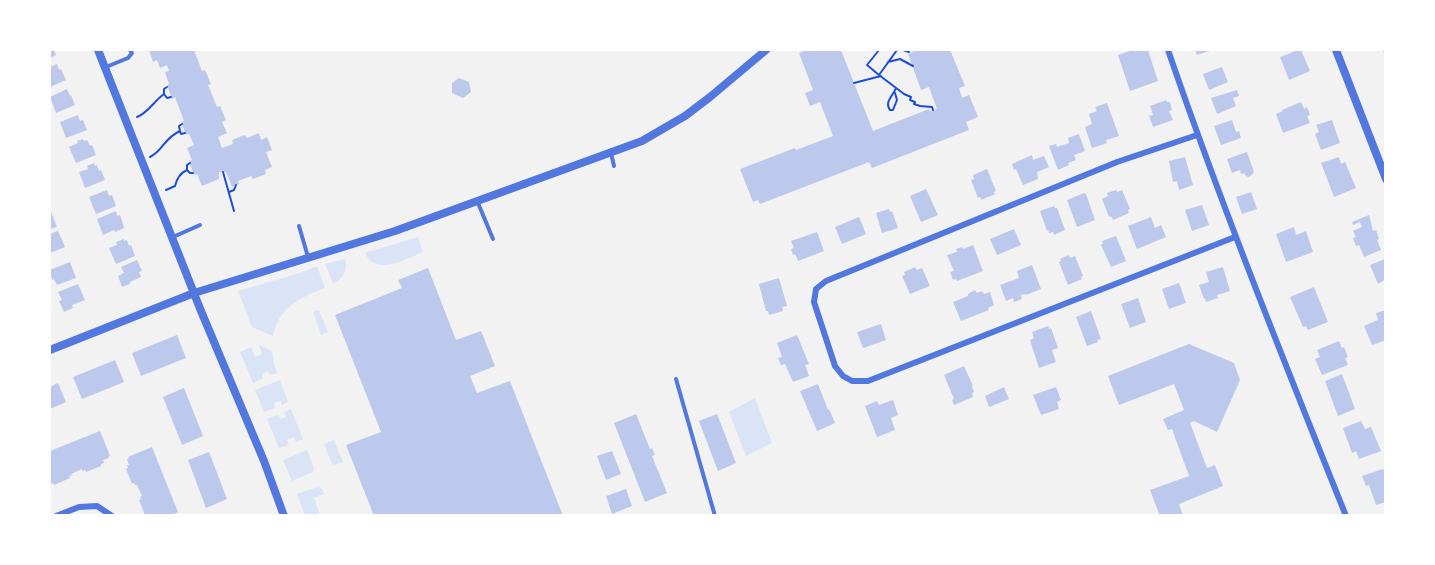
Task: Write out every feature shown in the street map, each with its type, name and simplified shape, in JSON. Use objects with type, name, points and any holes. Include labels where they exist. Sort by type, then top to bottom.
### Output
[{"type":"street","points":[[98,50],[284,516]]},
{"type":"street","points":[[50,348],[194,293],[395,231],[642,141],[685,116],[766,50]]},
{"type":"street","points":[[1168,50],[1235,237],[1346,516]]},
{"type":"street","points":[[1336,50],[1386,179]]},
{"type":"street","points":[[1197,135],[1117,162],[826,281],[816,289],[814,302],[835,366],[843,376],[852,381],[868,381],[1235,237]]},
{"type":"street","points":[[56,516],[79,507],[97,506],[112,516]]},
{"type":"lane","points":[[105,68],[128,58],[132,53],[130,50]]},
{"type":"lane","points":[[611,152],[614,166]]},
{"type":"lane","points":[[478,202],[494,239]]},
{"type":"lane","points":[[172,238],[200,225]]},
{"type":"lane","points":[[299,226],[309,257]]},
{"type":"lane","points":[[676,380],[715,516]]},
{"type":"path","points":[[879,50],[867,65],[911,97],[914,104],[932,107],[933,110]]},
{"type":"path","points":[[854,83],[880,75],[897,50]]},
{"type":"path","points":[[903,50],[909,52]]},
{"type":"path","points":[[888,62],[900,59],[913,66]]},
{"type":"path","points":[[127,122],[142,116],[155,100],[164,94],[164,89],[167,87]]},
{"type":"path","points":[[894,93],[897,100],[893,110],[890,110],[888,108],[889,99],[896,88]]},
{"type":"path","points":[[164,94],[167,98],[171,97]]},
{"type":"path","points":[[180,131],[182,124]]},
{"type":"path","points":[[142,160],[157,153],[170,136],[180,131]]},
{"type":"path","points":[[180,131],[181,134],[185,133]]},
{"type":"path","points":[[155,195],[175,186],[179,175],[187,170],[187,165],[190,163]]},
{"type":"path","points":[[187,170],[193,173]]},
{"type":"path","points":[[223,172],[234,212]]},
{"type":"path","points":[[229,192],[236,186]]},
{"type":"shaded area","points":[[418,237],[423,252],[400,262],[376,264],[365,253]]},
{"type":"shaded area","points":[[345,259],[344,274],[333,284],[325,264]]},
{"type":"shaded area","points":[[317,266],[325,288],[299,300],[285,311],[273,336],[252,327],[238,291]]},
{"type":"shaded area","points":[[319,310],[328,332],[321,335],[313,312]]},
{"type":"shaded area","points":[[259,345],[272,351],[277,373],[270,375],[268,371],[262,374],[263,378],[253,383],[240,352],[251,347],[255,357],[262,354]]},
{"type":"shaded area","points":[[280,380],[288,402],[282,405],[280,401],[274,403],[275,408],[264,412],[255,390]]},
{"type":"shaded area","points":[[755,398],[772,443],[746,456],[729,412]]},
{"type":"shaded area","points":[[291,409],[303,439],[296,442],[294,437],[287,440],[289,445],[279,448],[267,419],[278,415],[280,419],[286,417],[284,412]]},
{"type":"shaded area","points":[[334,440],[343,462],[334,465],[324,444]]},
{"type":"shaded area","points":[[307,450],[314,468],[313,472],[292,481],[283,460]]},
{"type":"shaded area","points":[[318,487],[324,494],[314,498],[320,515],[305,515],[297,494]]},
{"type":"building","points":[[50,50],[54,50],[56,55],[50,58]]},
{"type":"building","points":[[149,50],[194,50],[202,71],[205,70],[211,84],[208,85],[217,107],[220,106],[226,120],[222,122],[227,133],[218,137],[222,148],[233,144],[232,140],[245,135],[247,138],[259,133],[261,140],[267,137],[272,150],[266,152],[272,167],[265,170],[266,174],[253,179],[251,176],[238,181],[239,184],[232,187],[226,172],[219,172],[219,179],[202,186],[197,174],[194,175],[189,161],[192,160],[187,148],[194,145],[189,134],[186,135],[181,122],[184,121],[175,97],[172,99],[167,85],[169,84],[165,72],[169,71],[167,65],[160,68],[157,60],[153,62]]},
{"type":"building","points":[[807,50],[841,50],[873,131],[929,109],[930,111],[937,109],[929,87],[921,90],[908,54],[915,50],[950,50],[965,86],[959,88],[962,98],[969,95],[978,117],[966,122],[969,130],[872,168],[869,162],[760,204],[758,200],[753,202],[740,169],[833,136],[820,102],[810,106],[805,93],[813,90],[799,53]]},
{"type":"building","points":[[1133,50],[1148,50],[1158,81],[1130,91],[1118,55]]},
{"type":"building","points":[[1195,50],[1213,50],[1197,55]]},
{"type":"building","points":[[1301,50],[1310,71],[1289,80],[1280,57]]},
{"type":"building","points":[[57,64],[66,80],[50,87],[50,67]]},
{"type":"building","points":[[1222,67],[1228,82],[1209,90],[1203,74]]},
{"type":"building","points":[[459,78],[469,82],[471,92],[463,98],[452,93],[452,83]]},
{"type":"building","points":[[67,89],[75,105],[56,113],[50,97]]},
{"type":"building","points":[[1237,90],[1239,96],[1233,98],[1236,106],[1217,114],[1211,98]]},
{"type":"building","points":[[1166,100],[1170,102],[1172,110],[1169,111],[1173,120],[1153,127],[1149,116],[1153,115],[1150,106]]},
{"type":"building","points":[[1301,102],[1304,109],[1307,107],[1310,123],[1283,133],[1276,114]]},
{"type":"building","points":[[1107,103],[1119,136],[1092,148],[1085,127],[1092,124],[1089,114],[1097,111],[1095,107]]},
{"type":"building","points":[[78,115],[87,130],[66,138],[60,122]]},
{"type":"building","points":[[1232,120],[1241,138],[1221,145],[1214,126]]},
{"type":"building","points":[[1332,120],[1340,143],[1321,150],[1315,134],[1319,132],[1316,125]]},
{"type":"building","points":[[1079,134],[1085,151],[1074,155],[1076,160],[1058,170],[1049,146],[1056,144],[1057,147],[1069,143],[1068,138]]},
{"type":"building","points":[[83,139],[87,140],[90,146],[92,145],[96,155],[76,163],[69,147]]},
{"type":"building","points":[[1247,152],[1254,172],[1252,175],[1248,177],[1244,173],[1241,174],[1240,170],[1232,173],[1227,159]]},
{"type":"building","points":[[1032,155],[1033,160],[1044,156],[1049,167],[1037,172],[1038,179],[1023,185],[1012,164]]},
{"type":"building","points":[[1185,157],[1193,185],[1179,190],[1177,181],[1173,182],[1169,161]]},
{"type":"building","points":[[1339,157],[1341,164],[1345,162],[1356,188],[1334,197],[1321,163]]},
{"type":"building","points":[[94,163],[99,171],[101,170],[105,180],[85,188],[79,172],[88,169],[87,166]]},
{"type":"building","points":[[987,169],[996,191],[995,194],[981,200],[971,180],[974,179],[973,175]]},
{"type":"building","points":[[926,189],[938,215],[921,222],[910,196]]},
{"type":"building","points":[[107,190],[109,196],[112,195],[116,206],[96,214],[89,197]]},
{"type":"building","points":[[1116,190],[1117,192],[1122,190],[1130,209],[1129,213],[1113,220],[1111,216],[1109,217],[1102,199],[1108,196],[1107,193]]},
{"type":"building","points":[[1251,192],[1257,209],[1242,214],[1236,197]]},
{"type":"building","points":[[1084,193],[1095,220],[1077,227],[1067,200]]},
{"type":"building","points":[[1202,205],[1209,225],[1192,231],[1185,210]]},
{"type":"building","points":[[1054,206],[1057,208],[1065,230],[1054,235],[1053,232],[1047,231],[1040,211]]},
{"type":"building","points":[[50,209],[57,227],[50,229]]},
{"type":"building","points":[[889,209],[890,212],[892,211],[898,228],[882,233],[876,213]]},
{"type":"building","points":[[116,211],[117,216],[120,215],[124,228],[103,235],[97,219]]},
{"type":"building","points":[[1369,215],[1381,250],[1364,257],[1353,238],[1356,237],[1353,231],[1362,227],[1360,222],[1353,225],[1352,222]]},
{"type":"building","points":[[859,217],[866,234],[842,244],[835,227]]},
{"type":"building","points":[[1151,217],[1155,228],[1161,225],[1166,237],[1137,249],[1128,226]]},
{"type":"building","points":[[1294,227],[1296,235],[1306,231],[1313,252],[1286,262],[1276,234]]},
{"type":"building","points":[[1014,229],[1021,245],[997,255],[990,239]]},
{"type":"building","points":[[58,231],[65,247],[50,253],[50,234]]},
{"type":"building","points":[[817,232],[824,251],[798,261],[795,254],[793,255],[791,249],[794,248],[791,241]]},
{"type":"building","points":[[1116,236],[1126,261],[1111,267],[1101,245],[1102,241]]},
{"type":"building","points":[[124,239],[124,241],[127,240],[129,246],[131,245],[135,256],[116,264],[109,248]]},
{"type":"building","points":[[973,245],[983,271],[957,281],[953,280],[950,272],[954,271],[947,255],[957,252],[956,249]]},
{"type":"building","points":[[1069,255],[1070,258],[1075,256],[1083,276],[1082,279],[1068,285],[1059,262],[1060,259]]},
{"type":"building","points":[[1385,259],[1386,279],[1378,284],[1370,265]]},
{"type":"building","points":[[137,260],[142,271],[139,272],[141,277],[122,287],[118,276],[124,273],[121,267]]},
{"type":"building","points":[[70,262],[76,278],[57,285],[54,279],[52,280],[50,270]]},
{"type":"building","points":[[1032,265],[1041,289],[1021,295],[1022,299],[1014,302],[1013,298],[1006,301],[1000,285],[1019,278],[1017,271]]},
{"type":"building","points":[[915,267],[917,270],[922,268],[930,286],[910,294],[902,276],[905,275],[904,272]]},
{"type":"building","points":[[1223,267],[1230,291],[1206,302],[1199,285],[1209,282],[1206,272]]},
{"type":"building","points":[[428,268],[456,340],[481,331],[495,366],[470,376],[477,393],[510,381],[563,516],[374,516],[346,445],[381,432],[335,315],[402,288],[398,280]]},
{"type":"building","points":[[779,278],[787,306],[782,307],[783,311],[769,315],[759,284]]},
{"type":"building","points":[[1179,283],[1186,303],[1169,309],[1162,289]]},
{"type":"building","points":[[78,284],[85,300],[72,305],[73,308],[64,312],[58,292]]},
{"type":"building","points":[[1314,287],[1328,322],[1308,330],[1306,326],[1303,327],[1290,297]]},
{"type":"building","points":[[975,290],[977,293],[982,291],[984,294],[990,292],[994,305],[988,308],[989,310],[961,321],[953,302],[968,296]]},
{"type":"building","points":[[1138,298],[1146,322],[1130,328],[1121,304]]},
{"type":"building","points":[[1386,310],[1386,340],[1372,345],[1364,326],[1378,320],[1376,313]]},
{"type":"building","points":[[1091,311],[1101,339],[1087,346],[1076,317]]},
{"type":"building","points":[[881,324],[886,340],[863,348],[857,332]]},
{"type":"building","points":[[1048,326],[1049,329],[1051,328],[1058,348],[1052,350],[1056,362],[1039,368],[1030,340],[1034,338],[1032,332]]},
{"type":"building","points":[[177,335],[186,358],[141,376],[132,353]]},
{"type":"building","points":[[797,335],[809,364],[805,365],[809,376],[793,382],[785,364],[781,365],[778,358],[782,357],[777,343]]},
{"type":"building","points":[[1339,341],[1348,357],[1345,358],[1348,365],[1322,375],[1315,359],[1320,357],[1317,350]]},
{"type":"building","points":[[1189,344],[1234,363],[1240,380],[1217,432],[1194,421],[1190,423],[1207,468],[1215,465],[1223,486],[1179,504],[1183,516],[1160,516],[1150,490],[1189,476],[1172,429],[1168,430],[1163,419],[1184,410],[1174,384],[1119,405],[1108,376]]},
{"type":"building","points":[[115,360],[124,382],[82,399],[73,377]]},
{"type":"building","points":[[964,366],[973,386],[973,397],[954,405],[952,400],[954,399],[944,375]]},
{"type":"building","points":[[1342,374],[1355,409],[1338,416],[1325,381]]},
{"type":"building","points":[[58,383],[66,402],[50,409],[50,387]]},
{"type":"building","points":[[818,384],[835,423],[817,431],[800,391]]},
{"type":"building","points":[[1004,387],[1009,399],[989,407],[985,396]]},
{"type":"building","points":[[1056,387],[1061,400],[1057,402],[1059,409],[1041,415],[1033,395]]},
{"type":"building","points":[[184,388],[203,436],[182,445],[163,397]]},
{"type":"building","points":[[893,400],[898,415],[891,418],[895,430],[877,437],[865,406],[877,401],[879,405]]},
{"type":"building","points":[[636,414],[650,449],[652,448],[655,455],[652,456],[667,493],[645,502],[614,423]]},
{"type":"building","points":[[717,414],[736,463],[718,471],[699,421]]},
{"type":"building","points":[[1361,421],[1365,429],[1371,427],[1381,451],[1359,459],[1356,451],[1352,453],[1343,428]]},
{"type":"building","points":[[100,431],[109,458],[103,460],[104,463],[101,466],[86,472],[82,469],[71,474],[73,475],[69,476],[70,478],[54,485],[54,483],[51,484],[50,451]]},
{"type":"building","points":[[152,447],[178,512],[170,516],[145,515],[139,500],[142,496],[137,485],[132,484],[126,469],[129,465],[128,457]]},
{"type":"building","points":[[612,451],[621,474],[606,480],[597,456]]},
{"type":"building","points":[[209,452],[227,499],[206,508],[188,460]]},
{"type":"building","points":[[1383,469],[1386,474],[1386,502],[1376,505],[1369,485],[1366,486],[1362,476]]},
{"type":"building","points":[[626,489],[632,506],[612,514],[606,496]]}]
